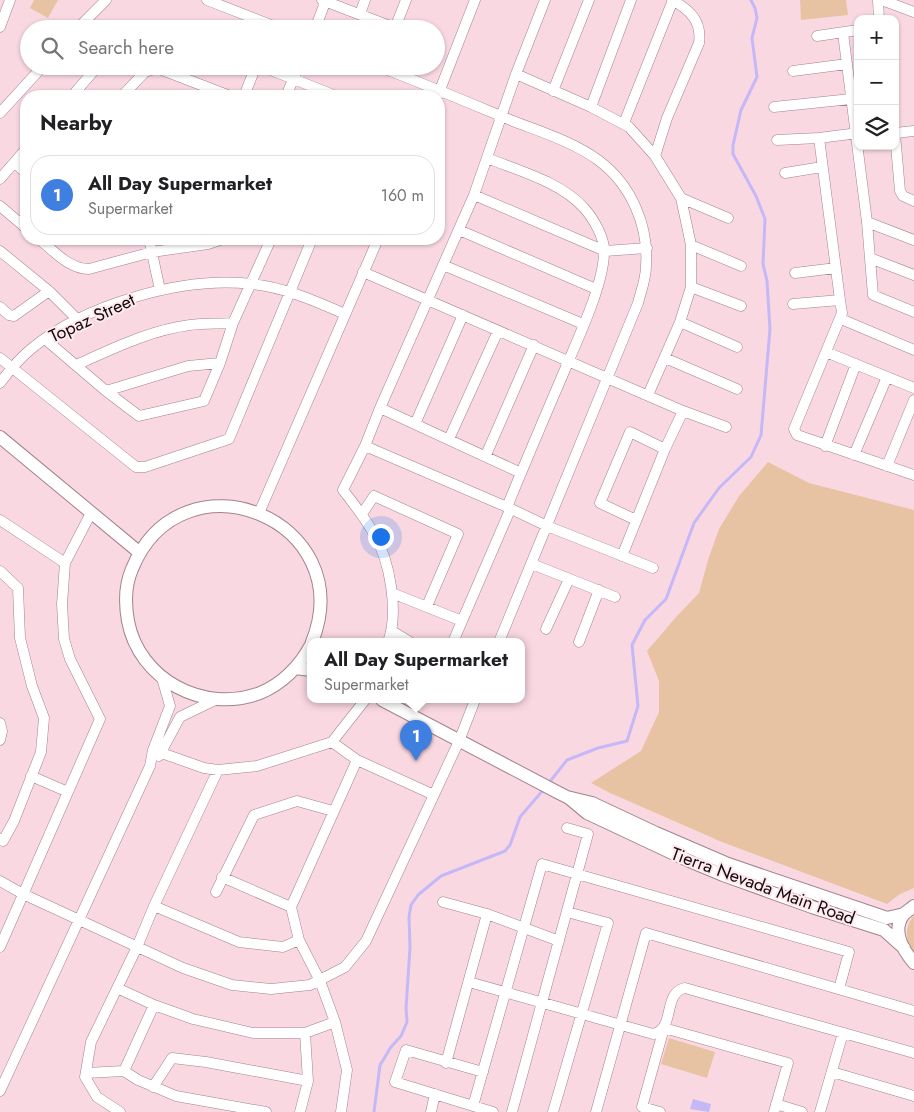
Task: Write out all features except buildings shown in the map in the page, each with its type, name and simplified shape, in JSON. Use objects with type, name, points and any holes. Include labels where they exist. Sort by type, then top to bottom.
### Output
[{"type":"street","points":[[0,27],[3,13],[10,0]]},
{"type":"street","points":[[86,20],[106,0]]},
{"type":"street","points":[[207,0],[258,20]]},
{"type":"street","points":[[318,20],[324,0],[375,20]]},
{"type":"street","points":[[360,14],[365,0]]},
{"type":"street","points":[[399,20],[406,0]]},
{"type":"street","points":[[440,90],[475,0]]},
{"type":"street","points":[[389,638],[392,631],[392,593],[386,565],[375,536],[362,514],[343,490],[366,446],[380,408],[474,195],[516,74],[545,0]]},
{"type":"street","points":[[553,91],[589,0]]},
{"type":"street","points":[[591,107],[631,0]]},
{"type":"street","points":[[624,123],[672,0],[692,12],[697,21],[700,38],[667,118],[655,156]]},
{"type":"street","points":[[878,0],[879,15]]},
{"type":"street","points":[[882,0],[914,12]]},
{"type":"street","points":[[816,36],[854,31]]},
{"type":"street","points":[[843,33],[854,119]]},
{"type":"street","points":[[793,71],[846,64]]},
{"type":"street","points":[[516,74],[624,123],[655,156],[681,198],[691,245],[691,287],[680,322],[648,395]]},
{"type":"street","points":[[21,90],[35,75]]},
{"type":"street","points":[[77,90],[90,75]]},
{"type":"street","points":[[129,90],[142,75]]},
{"type":"street","points":[[175,75],[214,90]]},
{"type":"street","points":[[246,90],[252,75]]},
{"type":"street","points":[[283,75],[319,90]]},
{"type":"street","points":[[288,90],[295,75]]},
{"type":"street","points":[[398,75],[432,90]]},
{"type":"street","points":[[0,113],[20,91]]},
{"type":"street","points":[[445,95],[563,141],[598,160],[622,184],[631,199],[644,231],[647,248],[646,268],[638,303],[501,638]]},
{"type":"street","points":[[774,107],[851,98]]},
{"type":"street","points":[[899,133],[914,131]]},
{"type":"street","points":[[777,140],[818,138],[854,133]]},
{"type":"street","points":[[818,138],[842,312],[841,319],[794,429],[797,435],[825,446],[914,475]]},
{"type":"street","points":[[858,150],[873,295],[914,312]]},
{"type":"street","points":[[896,150],[900,191],[903,196],[914,201]]},
{"type":"street","points":[[0,179],[20,157]]},
{"type":"street","points":[[454,638],[583,324],[596,289],[605,251],[593,221],[575,199],[553,185],[487,158]]},
{"type":"street","points":[[15,163],[20,168]]},
{"type":"street","points":[[785,173],[822,167]]},
{"type":"street","points":[[474,195],[605,251],[647,248]]},
{"type":"street","points":[[681,198],[728,218]]},
{"type":"street","points":[[0,206],[20,223]]},
{"type":"street","points":[[867,222],[914,240]]},
{"type":"street","points":[[459,230],[596,289]]},
{"type":"street","points":[[46,245],[70,264],[82,269],[89,269],[152,252],[201,245]]},
{"type":"street","points":[[150,245],[160,290]]},
{"type":"street","points":[[45,339],[106,391],[139,416],[204,401],[220,363],[233,323],[268,245]]},
{"type":"street","points":[[0,358],[136,467],[145,467],[229,439],[309,245]]},
{"type":"street","points":[[259,513],[375,245]]},
{"type":"street","points":[[691,245],[741,266]]},
{"type":"street","points":[[0,251],[49,291],[78,320]]},
{"type":"street","points":[[870,258],[914,276]]},
{"type":"street","points":[[443,265],[583,324]]},
{"type":"street","points":[[795,273],[836,268]]},
{"type":"street","points":[[363,272],[683,411],[726,427]]},
{"type":"street","name":"Topaz Street","points":[[0,383],[11,368],[32,348],[45,339],[78,320],[110,306],[160,290],[222,283],[251,284],[306,297],[345,314]]},
{"type":"street","points":[[691,287],[741,306]]},
{"type":"street","points":[[0,308],[9,316],[14,316],[49,291]]},
{"type":"street","points":[[793,304],[840,300]]},
{"type":"street","points":[[415,424],[463,315]]},
{"type":"street","points":[[841,319],[914,350]]},
{"type":"street","points":[[680,322],[737,347]]},
{"type":"street","points":[[76,365],[156,332],[190,325],[233,323]]},
{"type":"street","points":[[449,439],[498,331]]},
{"type":"street","points":[[486,455],[534,345]]},
{"type":"street","points":[[826,352],[914,388]]},
{"type":"street","points":[[665,358],[736,389]]},
{"type":"street","points":[[106,391],[188,366],[220,363]]},
{"type":"street","points":[[825,446],[856,364]]},
{"type":"street","points":[[854,456],[888,377]]},
{"type":"street","points":[[887,466],[914,400]]},
{"type":"street","points":[[380,408],[486,455],[521,473]]},
{"type":"street","points":[[622,556],[665,449],[683,411]]},
{"type":"street","points":[[636,520],[600,503],[630,432],[665,449]]},
{"type":"street","points":[[0,438],[140,553]]},
{"type":"street","points":[[366,446],[547,526],[653,568]]},
{"type":"street","points":[[362,514],[374,496],[458,534],[427,606]]},
{"type":"street","points":[[307,650],[295,668],[279,682],[260,693],[239,698],[217,699],[198,696],[179,689],[162,678],[148,664],[137,648],[126,610],[127,590],[131,571],[148,540],[170,521],[198,509],[224,506],[248,509],[259,513],[278,523],[289,532],[304,549],[314,569],[318,583],[320,612],[313,638]]},
{"type":"street","points":[[0,947],[100,719],[70,659],[64,639],[62,604],[65,563],[91,513]]},
{"type":"street","points":[[0,520],[65,563]]},
{"type":"street","points":[[532,564],[615,597]]},
{"type":"street","points":[[0,571],[18,588],[20,638],[32,686],[44,718],[41,752],[14,821],[3,841],[0,839]]},
{"type":"street","points":[[546,629],[569,578]]},
{"type":"street","points":[[579,642],[599,590]]},
{"type":"street","points":[[392,593],[462,621]]},
{"type":"street","points":[[392,631],[403,638]]},
{"type":"street","points":[[295,668],[307,670]]},
{"type":"street","points":[[158,751],[170,706],[162,678]]},
{"type":"street","points":[[0,1091],[158,751],[180,717],[217,699]]},
{"type":"street","points":[[158,751],[204,768],[218,770],[257,766],[332,742],[363,703]]},
{"type":"street","name":"Tierra Nevada Main Road","points":[[388,703],[563,795],[587,813],[679,857],[723,876],[884,930],[904,948]]},
{"type":"street","points":[[0,881],[23,894],[183,968],[232,985],[271,990],[310,985],[345,967],[366,941],[459,741],[474,703]]},
{"type":"street","points":[[0,723],[2,731],[0,740]]},
{"type":"street","points":[[332,742],[357,760],[434,795]]},
{"type":"street","points":[[341,1112],[347,1070],[335,1022],[320,981],[298,940],[291,907],[357,760]]},
{"type":"street","points":[[120,1112],[97,1097],[85,1077],[91,1042],[218,770]]},
{"type":"street","points":[[31,776],[68,792]]},
{"type":"street","name":"Tierra Nevada Main Road","points":[[563,795],[592,803],[728,864],[816,895],[887,918],[909,910]]},
{"type":"street","points":[[216,892],[254,815],[297,801],[333,811]]},
{"type":"street","points":[[512,1112],[588,834],[566,828]]},
{"type":"street","points":[[473,1106],[542,864],[849,952],[839,989]]},
{"type":"street","points":[[222,877],[291,907]]},
{"type":"street","points":[[443,902],[487,914],[559,941]]},
{"type":"street","points":[[154,906],[239,942],[283,947],[298,940]]},
{"type":"street","points":[[909,910],[899,923],[898,933],[904,948],[914,963]]},
{"type":"street","points":[[553,1112],[608,923],[567,912]]},
{"type":"street","points":[[446,1063],[487,914]]},
{"type":"street","points":[[596,1112],[646,933],[914,1011]]},
{"type":"street","points":[[469,982],[653,1034],[660,1033],[664,1028]]},
{"type":"street","points":[[117,988],[193,1020],[253,1033],[305,1034],[335,1022]]},
{"type":"street","points":[[660,1112],[642,1107],[674,994],[678,989],[685,988],[914,1053]]},
{"type":"street","points":[[124,1071],[154,1005]]},
{"type":"street","points":[[664,1028],[788,1063],[775,1108],[802,1112]]},
{"type":"street","points":[[820,1112],[843,1033]]},
{"type":"street","points":[[300,1112],[308,1081],[305,1034]]},
{"type":"street","points":[[483,1072],[446,1063],[406,1050],[395,1082],[493,1112]]},
{"type":"street","points":[[153,1087],[172,1058],[206,1062],[308,1081]]},
{"type":"street","points":[[86,1073],[124,1071],[153,1087],[176,1096],[266,1112]]},
{"type":"street","points":[[832,1072],[914,1096]]},
{"type":"street","points":[[431,1112],[435,1094]]},
{"type":"shaded area","points":[[34,0],[58,0],[48,18],[30,8]]},
{"type":"shaded area","points":[[800,0],[846,0],[848,15],[801,20]]},
{"type":"shaded area","points":[[768,462],[809,483],[914,510],[914,888],[900,894],[887,904],[722,842],[591,783],[641,751],[659,712],[659,681],[647,651],[699,593],[719,529],[739,496]]},
{"type":"shaded area","points":[[914,916],[914,953],[907,940],[907,929]]},
{"type":"shaded area","points":[[669,1038],[715,1052],[707,1078],[661,1064]]},
{"type":"shaded area","points":[[693,1099],[711,1104],[709,1112],[690,1109]]},
{"type":"waterway","points":[[548,784],[567,760],[598,748],[627,741],[638,706],[632,645],[645,620],[666,599],[694,523],[719,488],[751,457],[761,435],[770,329],[767,281],[763,264],[765,219],[756,196],[733,154],[733,145],[741,110],[757,77],[752,38],[757,18],[751,0]]},
{"type":"waterway","points":[[374,1112],[380,1065],[391,1047],[401,1036],[407,1022],[406,1008],[410,948],[409,917],[411,905],[418,895],[441,876],[505,851],[510,845],[520,817],[544,789]]},
{"type":"place","name":"All Day Supermarket","points":[[416,761]]}]
